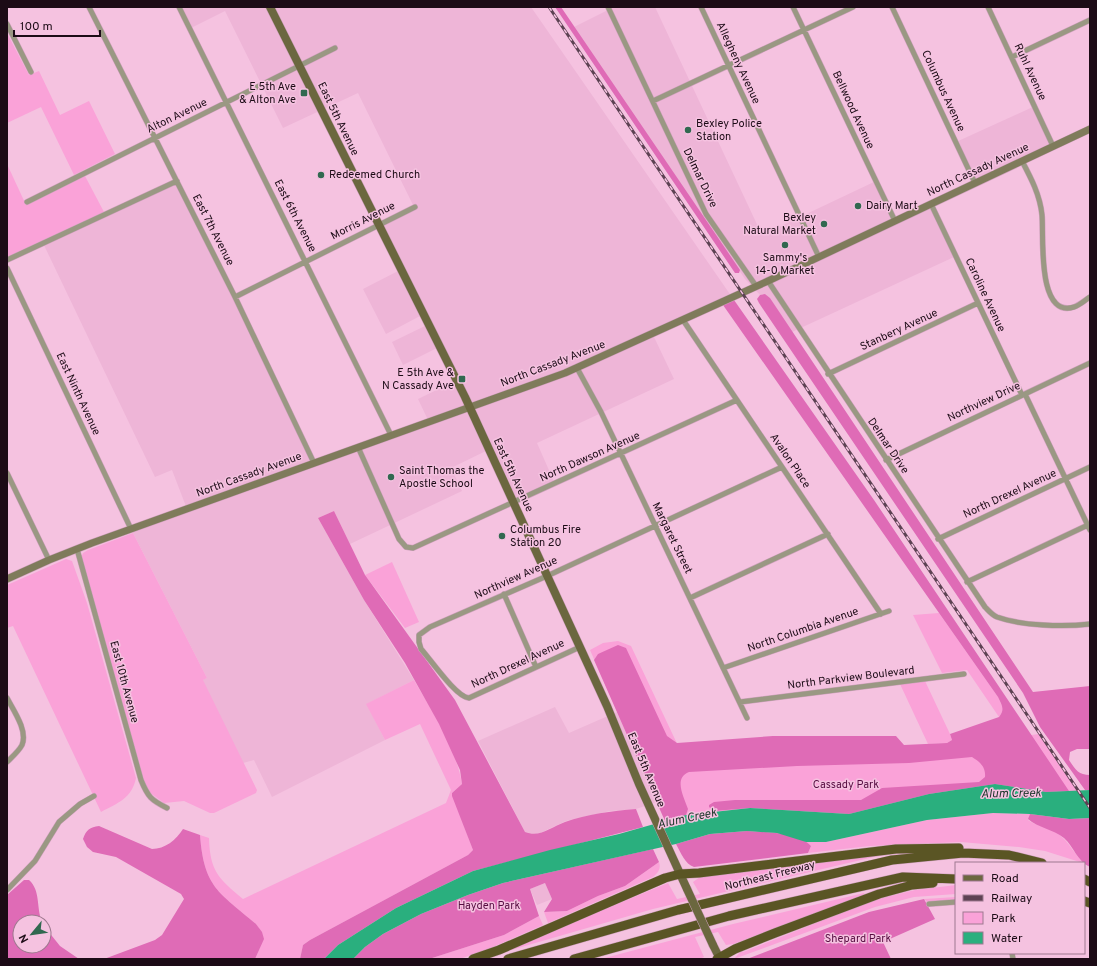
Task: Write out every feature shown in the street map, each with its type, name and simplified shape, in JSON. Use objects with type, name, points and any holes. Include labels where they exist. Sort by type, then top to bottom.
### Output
[{"type":"highway","points":[[473,959],[499,950],[665,878],[680,874],[699,874],[808,859],[920,848],[961,848],[1000,854]]},
{"type":"highway","name":"Northeast Freeway","points":[[508,959],[678,910],[892,860],[963,853],[1009,855],[1038,862]]},
{"type":"highway","points":[[574,959],[729,916],[903,877],[955,880]]},
{"type":"highway","points":[[719,959],[735,949],[879,894],[912,885],[955,880]]},
{"type":"main road","name":"East 5th Avenue","points":[[270,7],[470,407],[607,706],[673,860],[719,959]]},
{"type":"street","name":"East 7th Avenue","points":[[89,7],[235,297],[314,463]]},
{"type":"street","name":"East 6th Avenue","points":[[179,7],[391,435]]},
{"type":"street","name":"Delmar Drive","points":[[608,7],[706,214],[756,286]]},
{"type":"street","name":"Allegheny Avenue","points":[[701,7],[819,257]]},
{"type":"street","name":"Bellwood Avenue","points":[[793,7],[895,221]]},
{"type":"street","points":[[653,101],[853,7]]},
{"type":"street","name":"Columbus Avenue","points":[[892,7],[975,183]]},
{"type":"street","name":"Ruhl Avenue","points":[[988,7],[1053,146]]},
{"type":"street","points":[[1012,57],[1090,20]]},
{"type":"street","points":[[7,24],[31,72]]},
{"type":"street","name":"Alton Avenue","points":[[27,202],[335,48]]},
{"type":"street","name":"North Cassady Avenue","points":[[7,579],[49,560],[131,529],[577,368],[768,281],[1053,146],[1089,131]]},
{"type":"street","points":[[1022,161],[1036,189],[1042,214],[1043,269],[1045,281],[1053,297],[1059,305],[1069,307],[1078,305],[1090,297]]},
{"type":"street","points":[[7,260],[177,181]]},
{"type":"street","name":"Caroline Avenue","points":[[931,204],[978,303],[1089,527]]},
{"type":"street","name":"Morris Avenue","points":[[235,297],[378,224],[415,207]]},
{"type":"street","name":"East Ninth Avenue","points":[[7,268],[131,529]]},
{"type":"street","name":"Delmar Drive","points":[[768,281],[828,374],[985,607],[997,617],[1053,625],[1090,624]]},
{"type":"street","name":"Stanbery Avenue","points":[[828,374],[978,303]]},
{"type":"street","name":"Avalon Place","points":[[683,320],[881,614]]},
{"type":"street","name":"Northview Drive","points":[[886,460],[1090,363]]},
{"type":"street","name":"Margaret Street","points":[[577,368],[621,454],[747,718]]},
{"type":"street","name":"North Dawson Avenue","points":[[358,447],[399,539],[406,547],[413,548],[737,400]]},
{"type":"street","name":"Northview Avenue","points":[[465,698],[457,691],[421,649],[419,635],[430,627],[547,576],[782,467]]},
{"type":"street","name":"North Drexel Avenue","points":[[938,539],[1090,467]]},
{"type":"street","points":[[7,473],[49,560]]},
{"type":"street","points":[[967,582],[1089,527]]},
{"type":"street","points":[[690,598],[828,534]]},
{"type":"street","name":"East 10th Avenue","points":[[77,549],[141,780],[152,801],[168,808]]},
{"type":"street","points":[[504,594],[536,667]]},
{"type":"street","name":"North Columbia Avenue","points":[[723,668],[889,611]]},
{"type":"street","name":"North Drexel Avenue","points":[[465,698],[473,696],[580,647]]},
{"type":"street","name":"North Parkview Boulevard","points":[[740,702],[964,674]]},
{"type":"street","points":[[7,698],[22,730],[24,738],[21,747],[7,762]]},
{"type":"street","points":[[7,890],[35,861],[59,822],[80,804],[94,796]]},
{"type":"street","points":[[929,904],[955,902]]},
{"type":"shaded area","points":[[178,7],[531,7],[734,300],[654,337],[674,379],[537,443],[555,484],[513,503],[490,449],[451,468],[462,491],[350,544],[334,511],[318,518],[364,600],[414,680],[367,704],[385,740],[272,797],[254,760],[243,763],[202,680],[207,678],[131,529],[187,509],[172,470],[155,477],[42,241],[176,180],[313,463],[429,422],[418,399],[455,381],[439,347],[403,365],[392,342],[427,325],[422,315],[386,334],[363,289],[400,270],[378,225],[414,207],[358,93],[283,128],[225,11],[189,29]]},
{"type":"shaded area","points":[[608,7],[655,7],[762,235],[876,181],[894,221],[930,205],[954,257],[792,332],[770,298],[765,294],[760,295],[745,279],[574,27],[608,10]]},
{"type":"shaded area","points":[[1035,106],[1054,147],[976,184],[956,142]]},
{"type":"shaded area","points":[[555,707],[569,733],[617,712],[657,802],[636,809],[610,811],[566,821],[538,834],[531,835],[525,832],[478,741]]},
{"type":"shaded area","points":[[545,883],[552,899],[537,905],[530,889]]},
{"type":"green space","points":[[555,7],[561,7],[740,270],[739,273],[735,273]]},
{"type":"green space","points":[[7,33],[29,75],[39,71],[60,115],[89,101],[115,154],[74,175],[41,107],[7,123]]},
{"type":"green space","points":[[7,164],[26,205],[85,176],[104,212],[7,257]]},
{"type":"green space","points":[[765,294],[770,298],[1033,692],[1090,686],[1090,749],[1077,749],[1070,752],[1069,760],[1075,769],[1080,773],[1090,775],[1090,790],[1085,790],[1040,727],[1023,693],[759,303],[757,299],[760,295]]},
{"type":"green space","points":[[734,300],[874,500],[1069,791],[1046,792],[995,784],[929,794],[849,814],[750,808],[714,811],[709,807],[709,805],[714,802],[735,800],[861,800],[882,788],[979,782],[985,777],[985,770],[978,761],[972,757],[909,763],[797,766],[689,772],[684,775],[681,783],[682,794],[688,809],[686,815],[665,821],[594,660],[598,654],[618,645],[626,648],[667,736],[677,743],[773,736],[896,736],[904,745],[947,743],[952,740],[950,734],[999,717],[1002,712],[1002,705],[998,697],[723,305]]},
{"type":"green space","points":[[334,511],[365,575],[455,700],[525,832],[536,834],[541,833],[565,822],[582,817],[636,809],[643,827],[473,871],[396,908],[338,945],[324,959],[300,959],[303,945],[310,940],[468,855],[473,850],[452,796],[452,793],[462,784],[460,770],[439,724],[405,663],[364,600],[318,518]]},
{"type":"green space","points":[[133,533],[207,678],[203,680],[257,790],[256,793],[214,813],[210,813],[184,801],[164,803],[149,792],[144,783],[81,558],[83,553],[88,550]]},
{"type":"green space","points":[[66,559],[72,561],[87,603],[136,778],[128,795],[118,803],[101,812],[13,626],[7,628],[7,585]]},
{"type":"green space","points":[[392,562],[419,622],[405,628],[365,575]]},
{"type":"green space","points":[[939,613],[998,697],[1002,705],[1002,712],[999,717],[967,670],[942,673],[913,615]]},
{"type":"green space","name":"Cassady Park","points":[[618,641],[631,646],[689,769],[910,751],[1039,734],[1078,792],[849,814],[750,808],[686,815],[665,821],[590,650],[603,643]]},
{"type":"green space","points":[[414,680],[443,730],[455,757],[462,784],[452,793],[473,850],[468,855],[310,940],[303,945],[300,959],[255,959],[262,941],[259,928],[223,896],[210,878],[205,867],[200,835],[209,838],[211,858],[217,873],[227,885],[243,899],[446,803],[451,790],[420,724],[385,740],[366,704]]},
{"type":"green space","points":[[925,681],[950,734],[952,740],[947,743],[928,744],[900,684]]},
{"type":"green space","points":[[993,813],[1030,814],[1028,820],[1034,824],[1051,829],[1059,834],[1082,862],[1045,851],[1019,847],[961,842],[870,846],[808,853],[811,846],[806,842],[826,842],[927,820]]},
{"type":"green space","points":[[1030,814],[1069,819],[1090,818],[1090,867],[1079,858],[1064,838],[1028,819]]},
{"type":"green space","points":[[99,826],[152,849],[166,846],[177,837],[183,829],[200,835],[205,867],[210,878],[223,896],[256,924],[262,932],[264,939],[255,959],[104,959],[155,940],[162,935],[184,899],[181,894],[116,857],[93,852],[87,847],[83,839],[87,831],[93,827]]},
{"type":"green space","points":[[747,831],[772,832],[790,835],[805,841],[811,846],[808,853],[694,867],[686,861],[676,844],[710,834]]},
{"type":"green space","name":"Hayden Park","points":[[653,849],[659,862],[625,886],[598,896],[567,911],[544,912],[552,899],[545,883],[530,889],[539,916],[504,935],[429,959],[353,959],[365,947],[383,934],[421,914],[468,895],[503,883]]},
{"type":"green space","points":[[878,854],[878,856],[653,909],[511,950],[510,948],[668,883],[677,899],[700,894],[693,882],[700,877]]},
{"type":"green space","points":[[659,862],[659,870],[653,877],[548,923],[544,912],[567,911],[598,896],[625,886]]},
{"type":"green space","points":[[24,880],[29,880],[33,884],[37,894],[40,914],[12,914],[12,954],[52,954],[52,936],[60,946],[79,959],[7,959],[7,895]]},
{"type":"green space","points":[[955,885],[955,894],[914,897],[875,907],[734,959],[742,950],[743,952],[874,900],[915,890]]},
{"type":"green space","points":[[864,893],[865,895],[733,944],[726,945],[718,932],[695,937],[704,957],[700,959],[601,959],[733,924]]},
{"type":"green space","points":[[955,897],[955,900],[928,903],[924,899]]},
{"type":"green space","name":"Shepard Park","points":[[924,899],[935,919],[883,942],[891,959],[747,959],[869,912]]},
{"type":"green space","points":[[539,916],[543,925],[493,947],[460,959],[429,959],[504,935]]},
{"type":"water","name":"Alum Creek","points":[[995,784],[1046,792],[1090,790],[1090,818],[1069,819],[1030,814],[993,813],[927,820],[826,842],[806,842],[777,833],[747,831],[710,834],[676,844],[503,883],[421,914],[383,934],[365,947],[353,959],[324,959],[338,945],[396,908],[473,871],[550,850],[619,834],[686,815],[750,808],[849,814],[929,794]]},
{"type":"railway","points":[[549,7],[1090,808]]},
{"type":"place","name":"E 5th Ave & Alton Ave","points":[[304,93]]},
{"type":"place","name":"Bexley Police Station","points":[[688,130]]},
{"type":"place","name":"Redeemed Church","points":[[321,175]]},
{"type":"place","name":"Dairy Mart","points":[[858,206]]},
{"type":"place","name":"Bexley Natural Market","points":[[824,224]]},
{"type":"place","name":"Sammy's 14-0 Market","points":[[785,245]]},
{"type":"place","name":"E 5th Ave & N Cassady Ave","points":[[462,379]]},
{"type":"place","name":"Saint Thomas the Apostle School","points":[[391,477]]},
{"type":"place","name":"Columbus Fire Station 20","points":[[502,536]]}]
